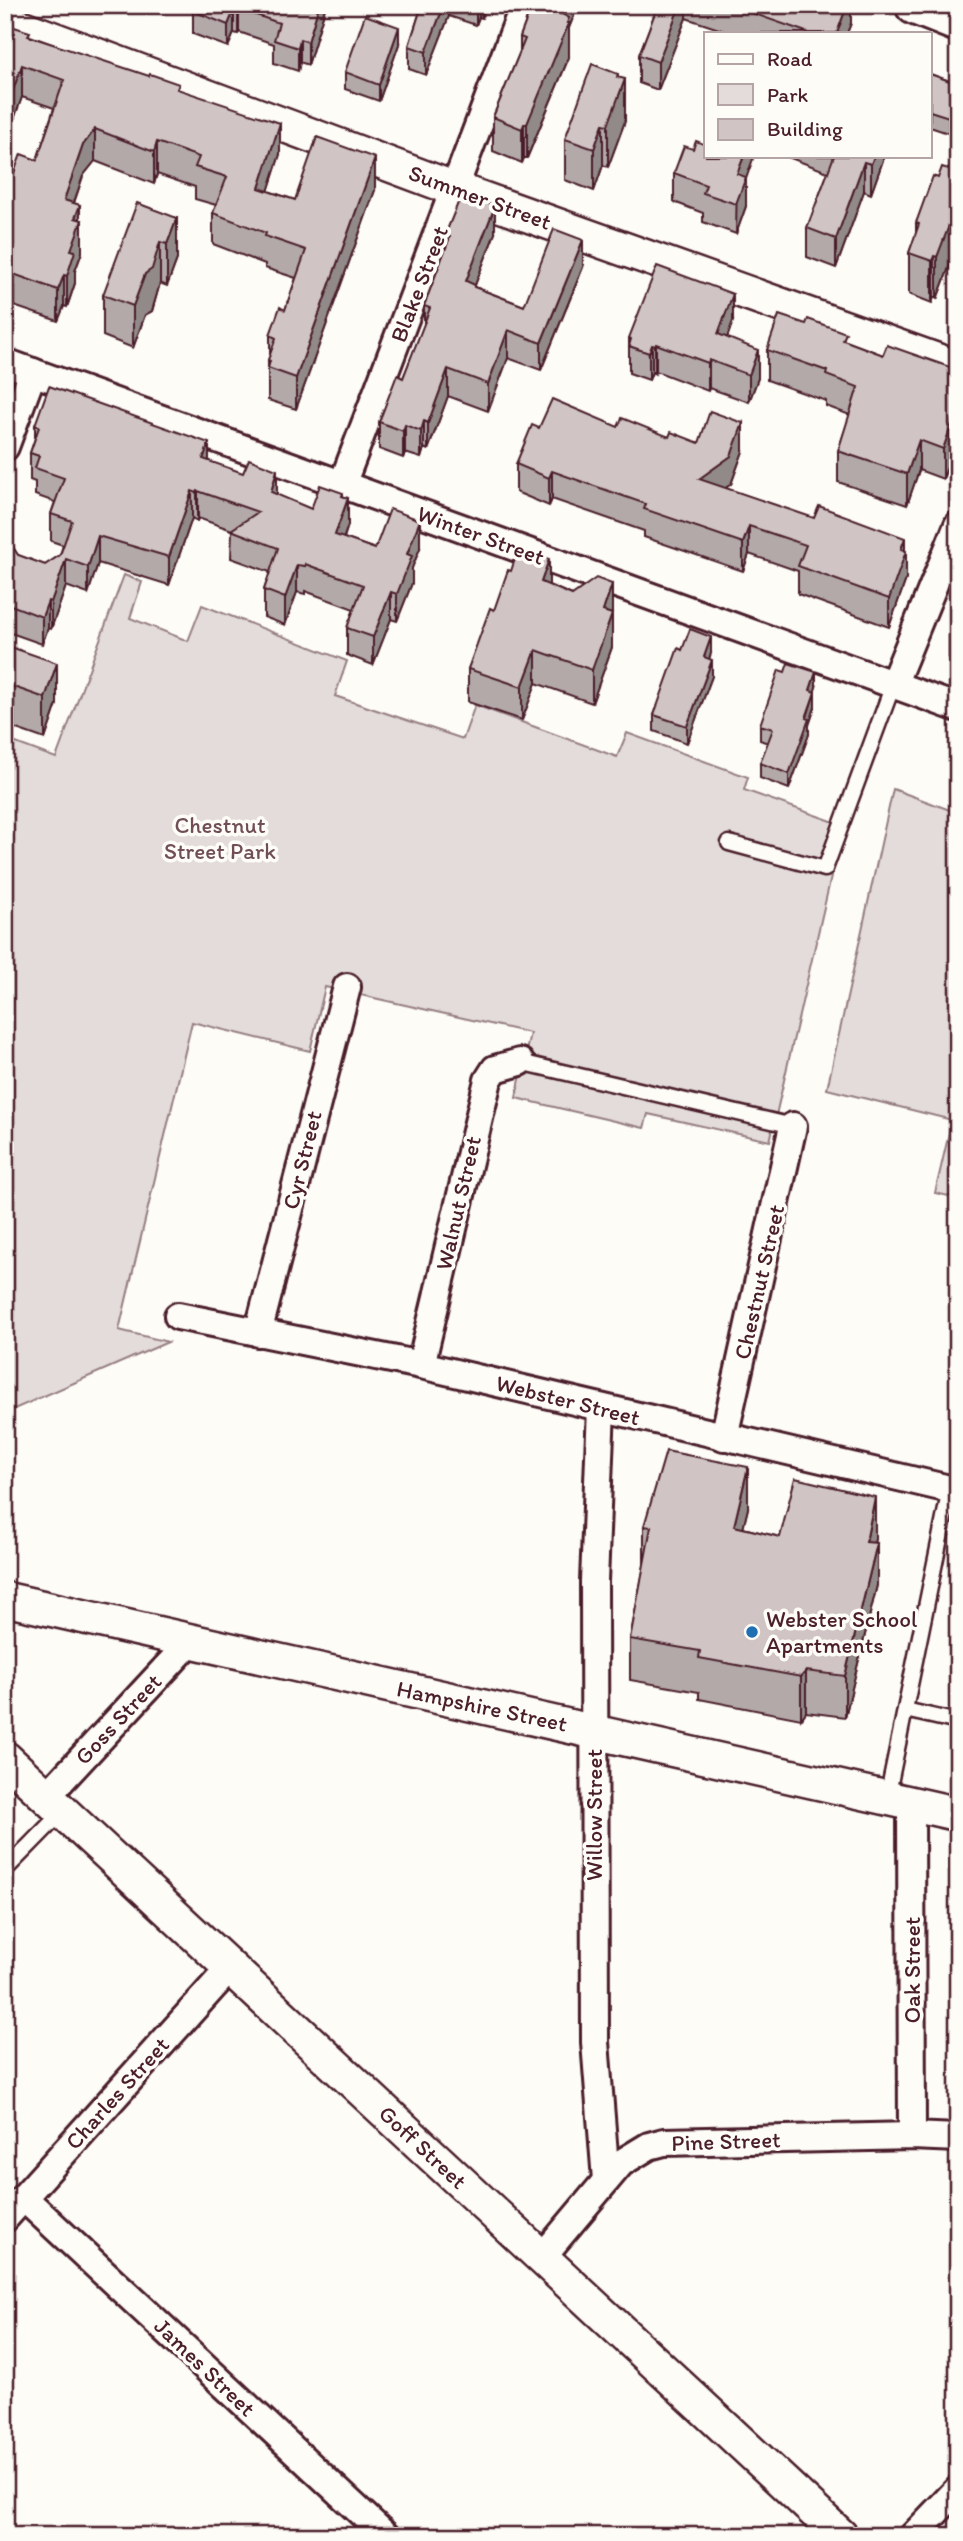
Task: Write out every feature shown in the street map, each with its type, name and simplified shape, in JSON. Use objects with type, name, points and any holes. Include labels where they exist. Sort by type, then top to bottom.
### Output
[{"type":"main road","points":[[915,5],[958,22]]},
{"type":"street","name":"Blake Street","points":[[342,485],[524,5]]},
{"type":"street","name":"Summer Street","points":[[5,20],[455,188],[958,368]]},
{"type":"street","name":"Winter Street","points":[[5,362],[958,708]]},
{"type":"street","points":[[5,447],[33,372]]},
{"type":"street","points":[[893,685],[958,525]]},
{"type":"street","name":"Cyr Street","points":[[258,1333],[346,987]]},
{"type":"street","name":"Walnut Street","points":[[421,1364],[488,1080],[495,1069],[520,1062]]},
{"type":"street","name":"Chestnut Street","points":[[724,1437],[793,1126]]},
{"type":"street","name":"Webster Street","points":[[178,1315],[421,1364],[954,1490]]},
{"type":"street","name":"Willow Street","points":[[600,1408],[594,1581],[596,2042],[606,2180]]},
{"type":"street","name":"Hampshire Street","points":[[5,1599],[958,1814]]},
{"type":"street","name":"Goss Street","points":[[54,1804],[191,1642]]},
{"type":"street","name":"Goff Street","points":[[5,1758],[841,2536]]},
{"type":"street","name":"Oak Street","points":[[899,1801],[912,2136]]},
{"type":"street","name":"Charles Street","points":[[5,2218],[230,1968]]},
{"type":"street","name":"Pine Street","points":[[542,2257],[621,2163],[649,2146],[664,2142],[912,2136],[958,2138]]},
{"type":"street","name":"James Street","points":[[24,2198],[386,2536]]},
{"type":"street","points":[[913,2536],[958,2489]]},
{"type":"lane","points":[[729,843],[825,869],[893,685]]},
{"type":"lane","points":[[520,1062],[793,1126]]},
{"type":"lane","points":[[899,1801],[905,1710],[954,1490]]},
{"type":"lane","points":[[905,1710],[958,1722]]},
{"type":"lane","points":[[5,1870],[54,1804]]},
{"type":"green space","name":"Chestnut Street Park","points":[[124,575],[142,582],[130,618],[188,641],[202,605],[347,661],[335,696],[463,739],[475,705],[617,757],[627,733],[748,777],[744,790],[843,825],[770,1141],[648,1114],[644,1128],[516,1098],[530,1033],[325,987],[310,1051],[192,1022],[119,1330],[168,1342],[5,1413],[5,739],[56,758]]},
{"type":"green space","points":[[893,789],[958,813],[958,1198],[935,1193],[952,1120],[827,1089]]},
{"type":"building","points":[[195,5],[319,5],[308,42],[300,39],[298,48],[274,40],[279,23],[239,9],[234,10],[228,25],[193,11]]},
{"type":"building","points":[[422,5],[444,5],[426,52],[409,46]]},
{"type":"building","points":[[532,5],[565,5],[562,14],[569,18],[569,23],[527,124],[524,124],[522,129],[493,117],[525,39],[520,37]]},
{"type":"building","points":[[658,5],[680,5],[658,62],[639,55]]},
{"type":"building","points":[[729,5],[847,5],[837,32],[806,32]]},
{"type":"building","points":[[365,15],[399,27],[379,85],[345,72]]},
{"type":"building","points":[[5,24],[30,32],[28,36],[179,84],[177,89],[280,123],[259,188],[295,200],[317,137],[375,158],[296,378],[268,368],[268,360],[276,338],[270,335],[280,307],[285,310],[306,250],[265,236],[266,233],[213,213],[227,177],[195,167],[199,157],[157,142],[154,152],[95,129],[83,145],[64,200],[80,205],[75,218],[82,220],[71,250],[75,251],[67,276],[64,275],[58,290],[5,271],[5,192],[21,154],[37,160],[64,80],[22,65],[5,109]]},
{"type":"building","points":[[592,64],[625,79],[608,125],[603,124],[594,149],[565,139]]},
{"type":"building","points":[[932,75],[958,84],[958,120],[932,112]]},
{"type":"building","points":[[696,141],[704,144],[704,158],[743,158],[737,174],[746,177],[736,204],[703,193],[706,185],[674,173],[684,146],[693,149]]},
{"type":"building","points":[[833,158],[873,158],[871,164],[864,162],[836,239],[807,228]]},
{"type":"building","points":[[942,167],[958,172],[958,193],[950,214],[953,215],[937,257],[934,256],[932,261],[909,253],[919,224],[916,223],[933,176],[938,178]]},
{"type":"building","points":[[462,193],[495,206],[466,281],[475,285],[474,287],[524,306],[554,229],[583,240],[541,343],[508,330],[488,384],[448,369],[428,423],[424,421],[421,431],[405,425],[403,431],[379,422],[397,375],[403,378],[430,308],[424,306],[450,237],[445,235]]},
{"type":"building","points":[[137,203],[177,218],[167,244],[160,242],[152,269],[145,274],[133,306],[103,295]]},
{"type":"building","points":[[657,266],[733,294],[718,334],[758,350],[749,375],[656,344],[652,345],[649,353],[629,346],[629,338]]},
{"type":"building","points":[[779,315],[806,324],[808,319],[846,333],[843,340],[883,355],[887,345],[958,370],[958,411],[943,449],[919,440],[907,474],[838,451],[858,387],[826,375],[827,371],[767,350]]},
{"type":"building","points":[[49,386],[209,443],[203,459],[243,473],[249,459],[277,470],[271,492],[311,509],[320,485],[343,493],[342,496],[348,498],[335,535],[375,549],[390,509],[420,520],[407,554],[412,556],[397,594],[391,592],[373,637],[347,628],[363,585],[305,564],[297,565],[285,598],[264,590],[278,548],[231,530],[258,512],[198,491],[192,491],[169,557],[98,536],[88,567],[66,559],[51,602],[48,601],[42,617],[8,604],[10,597],[5,595],[5,535],[18,555],[45,565],[60,555],[72,521],[51,514],[64,478],[35,468],[39,456],[30,453],[39,427],[35,425]]},
{"type":"building","points":[[552,399],[618,427],[622,418],[669,437],[671,432],[699,443],[710,411],[743,423],[731,456],[699,479],[814,518],[819,506],[905,538],[901,549],[906,551],[889,599],[798,566],[806,545],[749,526],[743,543],[644,509],[646,504],[552,471],[549,478],[516,464],[532,425],[539,428]]},
{"type":"building","points":[[529,552],[549,559],[541,582],[572,595],[596,578],[612,584],[603,611],[612,614],[592,670],[536,650],[522,687],[468,669],[490,608],[494,610],[508,570],[511,571],[516,556],[526,559]]},
{"type":"building","points":[[958,588],[958,627],[949,624],[952,616],[949,615]]},
{"type":"building","points":[[690,629],[711,637],[704,657],[712,660],[687,726],[654,715],[678,648],[682,650]]},
{"type":"building","points":[[5,645],[57,663],[45,698],[5,684]]},
{"type":"building","points":[[788,663],[816,672],[810,690],[815,692],[806,718],[809,719],[789,774],[760,763],[773,729],[760,725],[779,670],[785,672]]},
{"type":"building","name":"Webster School Apartments","points":[[666,1451],[748,1467],[734,1526],[780,1537],[795,1478],[875,1497],[866,1542],[877,1543],[845,1676],[806,1671],[801,1677],[699,1658],[700,1651],[630,1639],[651,1527],[644,1526]]},
{"type":"place","name":"Webster School Apartments","points":[[752,1632]]}]
